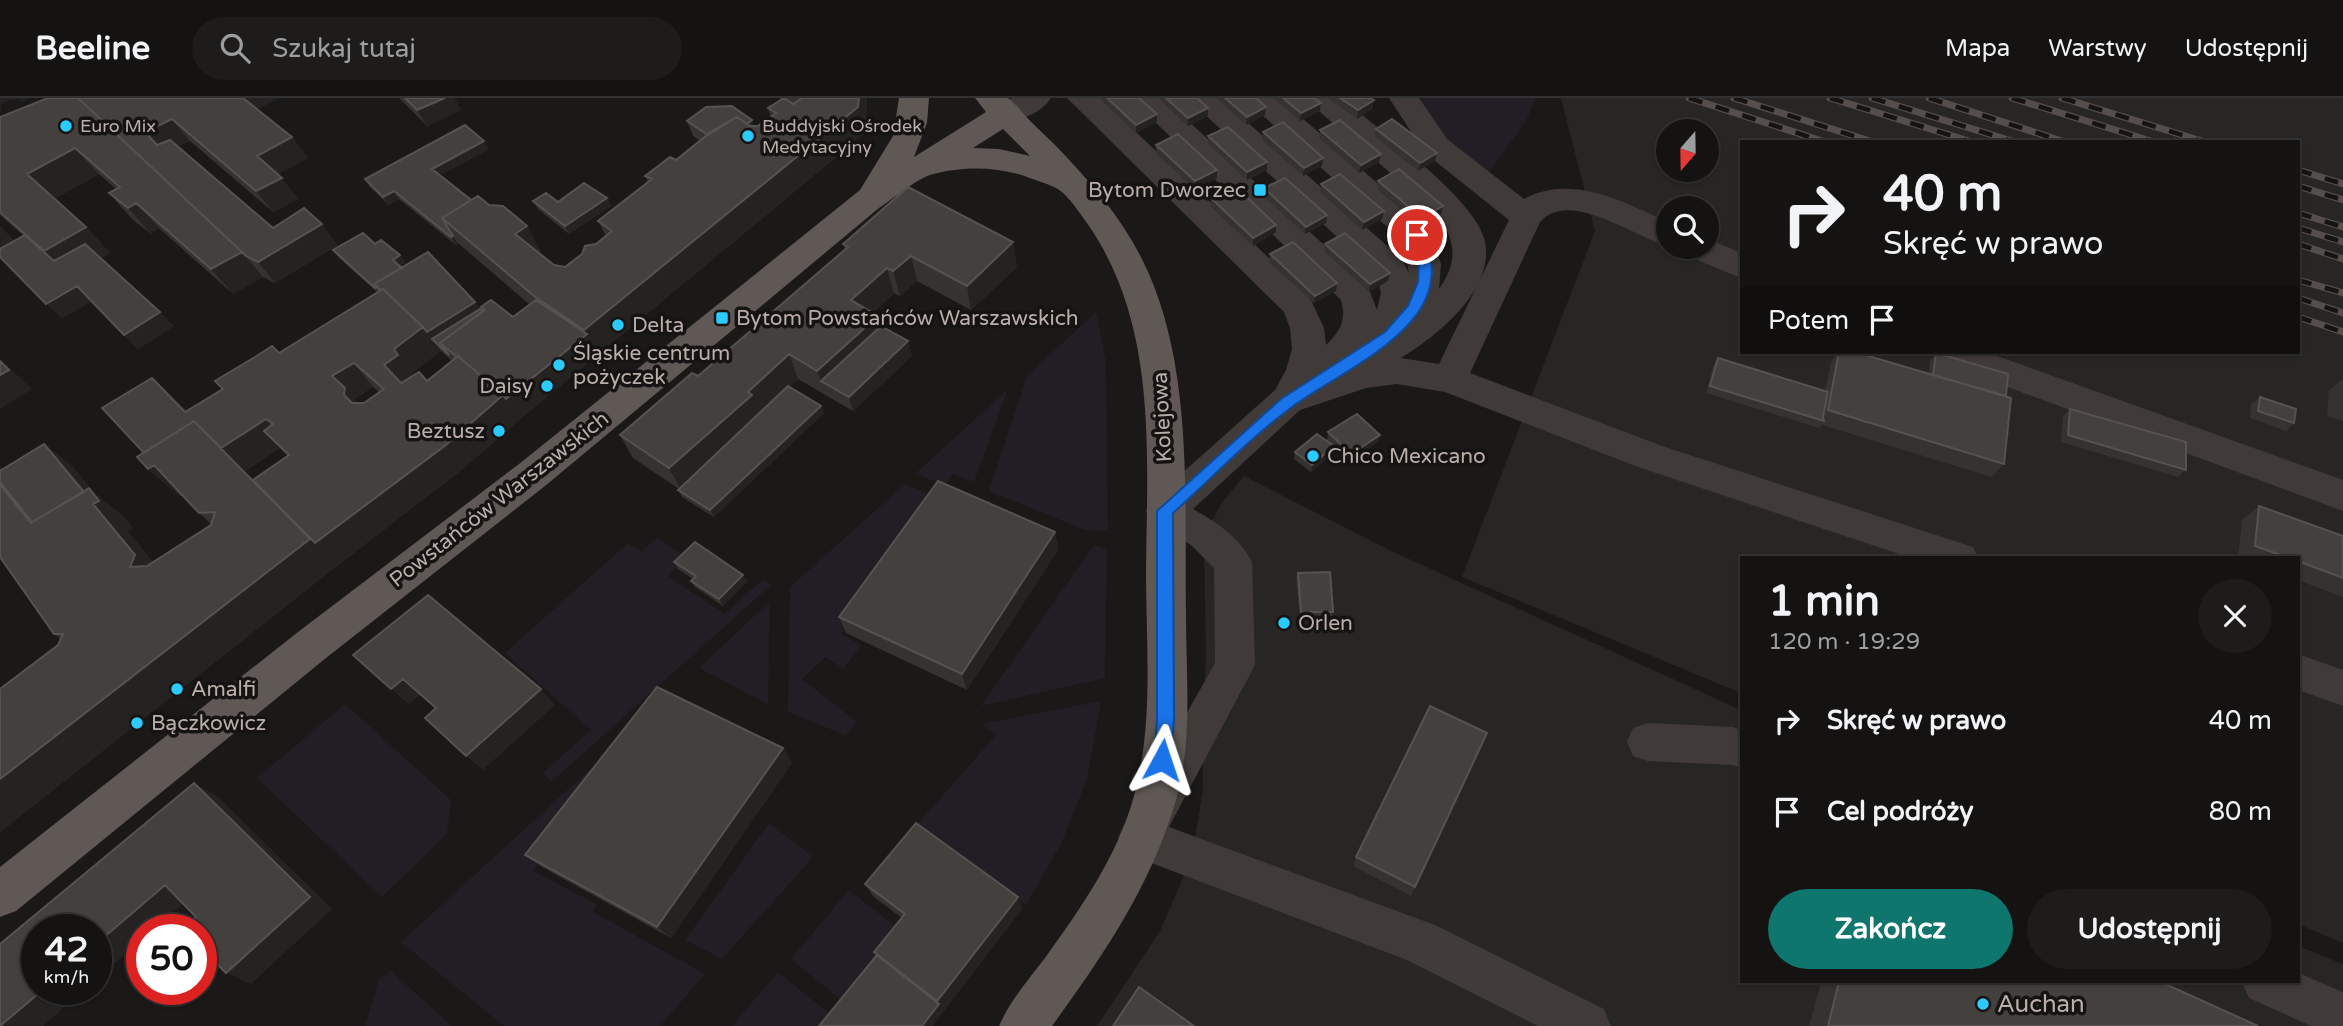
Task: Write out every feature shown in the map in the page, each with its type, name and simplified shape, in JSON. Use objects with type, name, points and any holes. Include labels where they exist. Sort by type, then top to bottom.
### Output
[{"type":"main road","points":[[868,200],[891,169],[906,142],[914,115],[914,98]]},
{"type":"main road","name":"Powstańców Warszawskich","points":[[0,895],[305,651],[532,475],[868,200],[915,171],[998,106]]},
{"type":"main road","name":"Kolejowa","points":[[998,106],[1074,185],[1123,255],[1139,290],[1154,338],[1161,375],[1165,511],[1166,719],[1155,798],[1140,838],[1108,906],[1086,942],[1023,1026]]},
{"type":"main road","points":[[915,171],[966,157],[999,158],[1020,163],[1074,185]]},
{"type":"lane","points":[[998,106],[1036,98]]},
{"type":"lane","points":[[1082,98],[1297,304],[1307,324],[1310,344],[1305,371],[1286,403]]},
{"type":"lane","points":[[1145,98],[1355,293],[1362,306],[1360,322],[1352,342],[1165,511],[1204,534],[1233,562],[1235,665],[1140,838],[1419,941],[1587,1026]]},
{"type":"lane","points":[[1202,98],[1390,267],[1398,287],[1397,307],[1382,331],[1286,403]]},
{"type":"lane","points":[[1261,98],[1417,235],[1425,256],[1425,282],[1414,309],[1390,336],[1286,403]]},
{"type":"lane","points":[[1286,403],[1393,348],[1436,317],[1468,270],[1469,243],[1462,223],[1445,203],[1322,98]]},
{"type":"lane","points":[[1404,98],[1436,146],[1526,216]]},
{"type":"lane","points":[[1449,379],[1526,216],[1539,204],[1562,199],[1585,200],[1656,230]]},
{"type":"lane","points":[[1719,257],[1740,266]]},
{"type":"lane","points":[[1954,354],[2343,496]]},
{"type":"lane","points":[[1286,403],[1364,375],[1397,371],[1449,379],[1651,457],[1953,556]]},
{"type":"lane","points":[[2300,673],[2343,688]]},
{"type":"lane","points":[[1648,742],[1734,746],[1740,749]]},
{"type":"lane","points":[[2267,983],[2343,1016]]},
{"type":"shaded area","points":[[1411,98],[1536,98],[1526,121],[1487,175],[1444,149]]},
{"type":"shaded area","points":[[1561,98],[2343,98],[2343,943],[2300,925],[2300,556],[1740,556],[1740,693],[1462,577],[1595,231]]},
{"type":"shaded area","points":[[1096,312],[1106,363],[1108,531],[1085,530],[989,491],[1027,376]]},
{"type":"shaded area","points":[[1008,389],[974,482],[953,474],[945,485],[915,474]]},
{"type":"shaded area","points":[[1244,476],[1389,550],[1740,710],[1740,983],[2300,983],[2300,947],[2343,964],[2343,1026],[1097,1026],[1160,931],[1192,857],[1203,789],[1202,728],[1206,660],[1204,534],[1224,500]]},
{"type":"shaded area","points":[[905,484],[939,499],[841,634],[861,645],[844,669],[825,657],[802,679],[857,722],[845,735],[788,712],[790,587]]},
{"type":"shaded area","points":[[657,538],[687,557],[668,576],[725,614],[763,579],[771,585],[551,782],[543,773],[591,730],[505,653],[628,543],[642,551]]},
{"type":"shaded area","points":[[1094,545],[1107,549],[1105,678],[981,706]]},
{"type":"shaded area","points":[[770,601],[768,704],[699,668]]},
{"type":"shaded area","points":[[666,700],[533,871],[597,904],[593,912],[705,974],[660,1026],[504,1026],[401,942]]},
{"type":"shaded area","points":[[1101,701],[1087,779],[1061,844],[1026,905],[916,826],[996,735],[981,724]]},
{"type":"shaded area","points":[[345,704],[451,800],[447,834],[382,897],[257,778]]},
{"type":"shaded area","points":[[769,823],[813,857],[722,959],[685,940]]},
{"type":"shaded area","points":[[849,890],[899,929],[841,1000],[791,959]]},
{"type":"shaded area","points":[[391,971],[452,1026],[365,1026],[379,979]]},
{"type":"shaded area","points":[[778,972],[831,1015],[823,1026],[732,1026]]},
{"type":"building","points":[[48,98],[78,98],[242,252],[211,269],[136,203],[128,208],[109,193],[120,187],[75,148],[27,174],[86,227],[44,251],[0,212],[0,117]]},
{"type":"building","points":[[78,98],[243,98],[292,137],[257,156],[282,178],[256,191],[172,119],[145,132],[157,145],[170,140],[273,228],[304,208],[322,224],[258,262],[246,256]]},
{"type":"building","points":[[405,98],[445,98],[417,110]]},
{"type":"building","points":[[784,98],[793,104],[802,98],[859,98],[858,107],[584,330],[534,296],[442,218],[478,196],[489,205],[503,206],[527,226],[515,234],[554,265],[565,267],[582,254],[585,246],[596,244],[612,231],[598,221],[652,179],[645,176],[670,157],[676,160],[712,131],[737,117],[750,126],[758,126],[776,113],[768,108]]},
{"type":"building","points":[[1107,98],[1139,98],[1157,114],[1136,125]]},
{"type":"building","points":[[1166,98],[1197,98],[1208,108],[1188,118]]},
{"type":"building","points":[[1225,98],[1256,98],[1266,107],[1247,117]]},
{"type":"building","points":[[1283,98],[1314,98],[1321,103],[1301,113]]},
{"type":"building","points":[[1340,98],[1370,98],[1374,100],[1358,110]]},
{"type":"building","points":[[732,106],[752,120],[747,124],[737,117],[708,135],[687,121],[706,107]]},
{"type":"building","points":[[1392,119],[1437,153],[1420,163],[1376,129]]},
{"type":"building","points":[[1340,120],[1381,154],[1361,165],[1320,130]]},
{"type":"building","points":[[1283,122],[1323,158],[1304,168],[1263,132]]},
{"type":"building","points":[[465,125],[484,141],[432,169],[471,200],[442,218],[453,236],[394,191],[383,197],[365,179]]},
{"type":"building","points":[[1228,127],[1267,162],[1247,172],[1208,136]]},
{"type":"building","points":[[1178,134],[1217,170],[1195,181],[1156,145]]},
{"type":"building","points":[[1399,169],[1443,206],[1422,218],[1378,181]]},
{"type":"building","points":[[1340,174],[1384,211],[1364,222],[1321,184]]},
{"type":"building","points":[[1285,178],[1327,215],[1306,227],[1264,188]]},
{"type":"building","points":[[584,183],[607,198],[565,226],[533,201],[546,193],[558,202]]},
{"type":"building","points":[[1235,186],[1276,225],[1253,238],[1211,198]]},
{"type":"building","points":[[908,187],[1013,242],[967,286],[911,256],[893,271],[887,268],[851,300],[878,316],[817,371],[789,354],[748,392],[752,395],[669,468],[620,435],[692,373],[698,376],[848,247],[843,244]]},
{"type":"building","points":[[363,233],[375,244],[381,240],[400,255],[393,260],[402,268],[374,284],[377,287],[375,288],[333,250]]},
{"type":"building","points":[[1345,233],[1390,273],[1370,284],[1325,244]]},
{"type":"building","points":[[25,235],[54,261],[85,244],[160,312],[124,335],[77,286],[46,304],[0,257],[0,249]]},
{"type":"building","points":[[1293,242],[1337,283],[1315,296],[1270,254]]},
{"type":"building","points":[[428,252],[475,302],[427,332],[383,289],[380,290],[374,284]]},
{"type":"building","points":[[383,289],[423,327],[394,349],[398,355],[384,365],[401,383],[419,372],[427,381],[458,356],[503,395],[446,445],[315,543],[253,480],[289,455],[264,431],[273,424],[266,419],[221,448],[194,421],[144,453],[102,408],[152,378],[185,412],[223,389],[215,381],[272,346],[279,353]],"holes":[[[354,363],[384,389],[364,403],[352,403],[344,395],[345,388],[332,376]]]},
{"type":"building","points":[[491,300],[513,317],[536,300],[587,334],[506,399],[440,343],[485,310],[481,307]]},
{"type":"building","points":[[480,309],[483,311],[440,343],[449,355],[432,339]]},
{"type":"building","points":[[881,326],[908,341],[849,397],[821,381]]},
{"type":"building","points":[[1839,354],[1862,354],[2011,398],[2004,464],[1828,410]]},
{"type":"building","points":[[1936,354],[1939,354],[2008,374],[2006,396],[1933,375]]},
{"type":"building","points":[[1718,358],[1828,392],[1824,421],[1710,386]]},
{"type":"building","points":[[0,361],[9,370],[0,375]]},
{"type":"building","points":[[788,386],[821,406],[710,510],[678,490]]},
{"type":"building","points":[[2260,397],[2296,409],[2294,423],[2258,411]]},
{"type":"building","points":[[2070,409],[2186,442],[2186,470],[2068,435]]},
{"type":"building","points":[[1357,414],[1380,435],[1351,454],[1328,432]]},
{"type":"building","points":[[194,421],[310,539],[0,779],[0,689],[58,645],[63,634],[54,634],[0,557],[0,485],[31,523],[89,488],[99,501],[93,504],[135,555],[130,567],[147,566],[211,525],[215,512],[199,513],[154,465],[148,469],[137,457]]},
{"type":"building","points":[[1317,434],[1334,446],[1312,465],[1295,452]]},
{"type":"building","points":[[44,444],[84,492],[32,522],[0,482],[0,471]]},
{"type":"building","points":[[938,481],[1055,532],[962,674],[839,617]]},
{"type":"building","points":[[2259,506],[2343,536],[2343,578],[2300,562],[2300,556],[2283,556],[2255,546]]},
{"type":"building","points":[[695,542],[743,575],[719,599],[691,581],[696,576],[674,562]]},
{"type":"building","points":[[1330,572],[1333,612],[1301,612],[1298,573]]},
{"type":"building","points":[[428,595],[541,689],[466,756],[425,718],[436,708],[403,679],[391,689],[353,655]]},
{"type":"building","points":[[657,687],[783,748],[657,927],[525,855]]},
{"type":"building","points":[[1430,706],[1487,733],[1415,887],[1356,857]]},
{"type":"building","points":[[194,783],[310,897],[226,973],[217,964],[217,914],[193,914],[165,885],[131,914],[126,914],[126,918],[112,930],[112,914],[36,914]]},
{"type":"building","points":[[916,823],[1018,897],[937,1001],[874,952],[905,914],[865,884]]},
{"type":"building","points":[[21,927],[21,1005],[25,1005],[0,1026],[0,944]]},
{"type":"building","points":[[877,955],[939,1004],[922,1026],[819,1026]]},
{"type":"building","name":"Auchan","points":[[1839,983],[2163,983],[2258,1026],[1828,1026]]},
{"type":"building","points":[[1139,987],[1194,1026],[1113,1026]]},
{"type":"railway","points":[[1689,98],[1819,140]]},
{"type":"railway","points":[[1734,98],[1867,140]]},
{"type":"railway","points":[[1830,98],[1966,140]]},
{"type":"railway","points":[[1872,98],[2008,140]]},
{"type":"railway","points":[[1929,98],[2059,140]]},
{"type":"railway","points":[[2012,98],[2148,140]]},
{"type":"railway","points":[[2062,98],[2198,140]]},
{"type":"railway","points":[[2300,171],[2343,184]]},
{"type":"railway","points":[[2300,187],[2343,200]]},
{"type":"railway","points":[[2300,214],[2343,227]]},
{"type":"railway","points":[[2300,229],[2343,242]]},
{"type":"railway","points":[[2300,245],[2343,259]]},
{"type":"railway","points":[[2300,281],[2343,293]]},
{"type":"railway","points":[[2300,299],[2343,313]]},
{"type":"railway","points":[[2300,318],[2343,332]]},
{"type":"place","name":"Euro Mix","points":[[66,126]]},
{"type":"place","name":"Buddyjski Ośrodek Medytacyjny","points":[[748,136]]},
{"type":"place","name":"Bytom Dworzec","points":[[1260,190]]},
{"type":"place","name":"Bytom Powstańców Warszawskich","points":[[722,318]]},
{"type":"place","name":"Delta","points":[[618,325]]},
{"type":"place","name":"Śląskie centrum pożyczek","points":[[559,365]]},
{"type":"place","name":"Daisy","points":[[547,386]]},
{"type":"place","name":"Beztusz","points":[[499,431]]},
{"type":"place","name":"Chico Mexicano","points":[[1313,456]]},
{"type":"place","name":"Orlen","points":[[1284,623]]},
{"type":"place","name":"Amalfi","points":[[177,689]]},
{"type":"place","name":"Bączkowicz","points":[[137,723]]},
{"type":"place","name":"Auchan","points":[[1983,1004]]},
{"type":"route","points":[[1162,760],[1166,719],[1165,511],[1286,403],[1390,336],[1414,309],[1425,282],[1425,256],[1417,235]]}]
